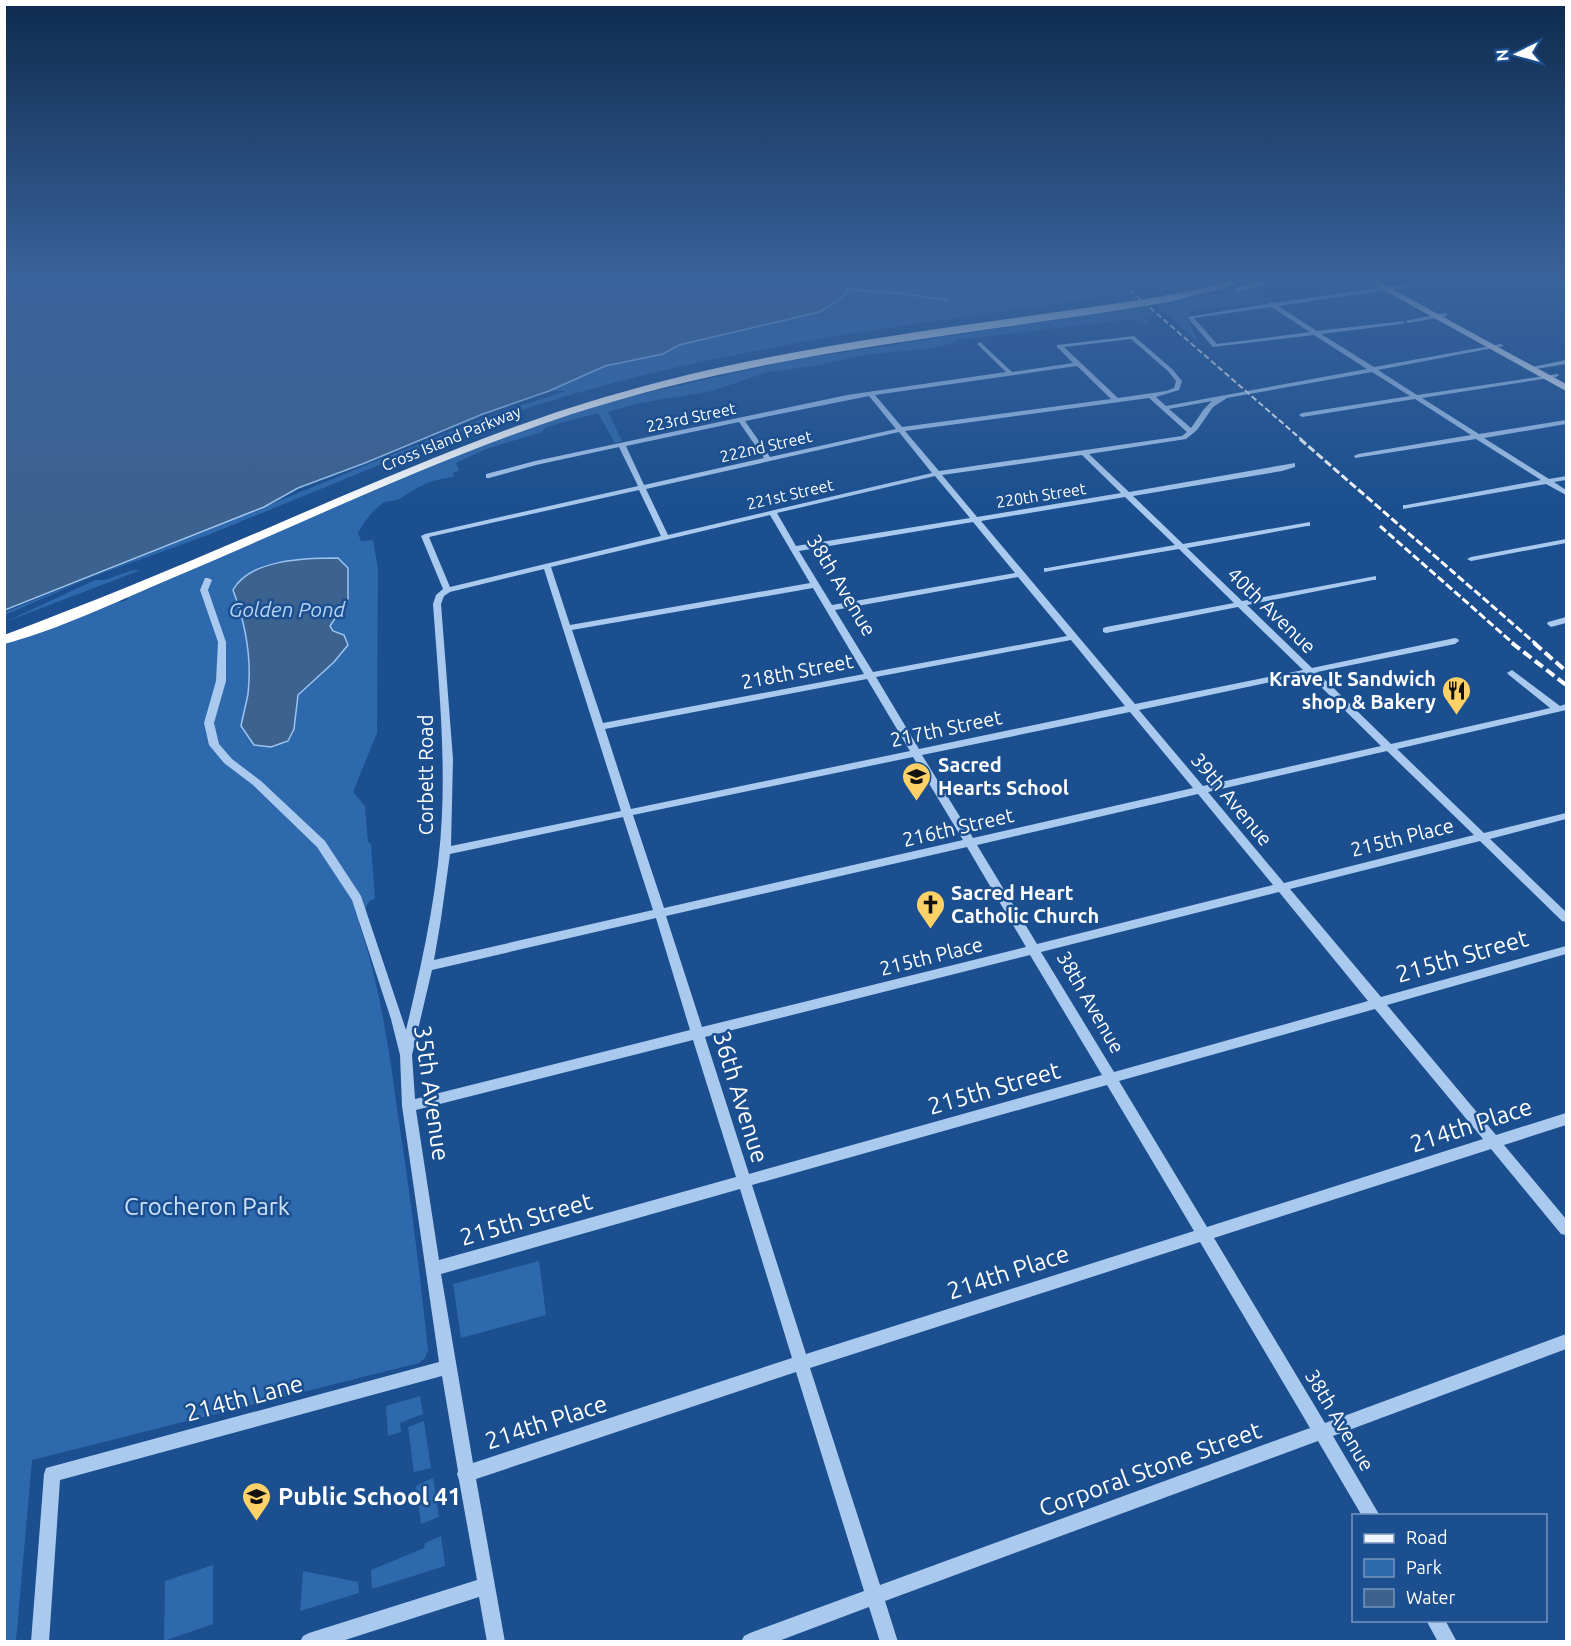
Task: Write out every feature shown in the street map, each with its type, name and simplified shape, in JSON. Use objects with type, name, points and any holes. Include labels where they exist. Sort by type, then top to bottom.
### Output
[{"type":"highway","name":"Cross Island Parkway","points":[[4,630],[160,569],[450,446],[510,423],[599,394],[769,355]]},
{"type":"highway","name":"Cross Island Parkway","points":[[4,640],[171,574],[459,450],[510,431],[607,399],[704,375],[803,355]]},
{"type":"main road","points":[[1513,355],[1551,376],[1566,381]]},
{"type":"main road","points":[[1551,376],[1566,388]]},
{"type":"street","points":[[991,355],[1010,373]]},
{"type":"street","name":"222nd Street","points":[[1069,355],[1079,364]]},
{"type":"street","name":"222nd Street","points":[[447,590],[425,536],[902,430],[1150,395],[1177,388],[1179,381],[1153,355]]},
{"type":"street","points":[[1349,355],[1566,493]]},
{"type":"street","points":[[1164,408],[1451,355]]},
{"type":"street","points":[[1534,367],[1566,362]]},
{"type":"street","points":[[1079,364],[1116,400]]},
{"type":"street","name":"223rd Street","points":[[489,476],[526,465],[870,393],[1079,364]]},
{"type":"street","points":[[1302,415],[1551,376]]},
{"type":"street","name":"39th Avenue","points":[[870,393],[1566,1229]]},
{"type":"street","points":[[1150,395],[1191,432],[1210,404],[1224,398]]},
{"type":"street","points":[[741,420],[768,459]]},
{"type":"street","points":[[1358,456],[1566,422]]},
{"type":"street","name":"221st Street","points":[[447,590],[937,474],[1143,445],[1184,438],[1191,432]]},
{"type":"street","points":[[622,446],[640,489],[666,538]]},
{"type":"street","name":"40th Avenue","points":[[1083,452],[1566,918]]},
{"type":"street","name":"220th Street","points":[[794,549],[1282,469],[1292,465]]},
{"type":"street","points":[[1406,507],[1566,478]]},
{"type":"street","name":"38th Avenue","points":[[772,512],[1371,1514]]},
{"type":"street","points":[[1047,570],[1307,524]]},
{"type":"street","points":[[1471,559],[1566,542]]},
{"type":"street","name":"36th Avenue","points":[[547,567],[660,914],[889,1641]]},
{"type":"street","points":[[830,608],[1021,574]]},
{"type":"street","points":[[1106,630],[1373,578]]},
{"type":"street","name":"35th Avenue","points":[[208,580],[204,590],[222,642],[221,681],[209,723],[214,745],[228,761],[257,783],[321,844],[357,899],[397,1019],[406,1055],[409,1106],[465,1474],[496,1641]]},
{"type":"street","points":[[568,628],[816,585]]},
{"type":"street","name":"Corbett Road","points":[[406,1055],[428,966],[444,851],[448,781],[437,604],[440,595],[447,590]]},
{"type":"street","points":[[1551,624],[1566,620]]},
{"type":"street","name":"218th Street","points":[[599,727],[1073,637]]},
{"type":"street","name":"217th Street","points":[[444,851],[1455,641]]},
{"type":"street","points":[[1512,673],[1562,708]]},
{"type":"street","name":"216th Street","points":[[428,966],[1562,708]]},
{"type":"street","name":"215th Place","points":[[409,1106],[1566,816]]},
{"type":"street","name":"215th Street","points":[[433,1269],[1566,950]]},
{"type":"street","name":"214th Place","points":[[465,1474],[801,1363],[1566,1119]]},
{"type":"street","name":"Corporal Stone Street","points":[[750,1641],[1566,1342]]},
{"type":"street","name":"214th Lane","points":[[40,1641],[52,1474],[448,1367]]},
{"type":"street","points":[[309,1641],[486,1586]]},
{"type":"street","points":[[1436,1622],[1448,1641]]},
{"type":"green space","points":[[509,355],[736,355],[633,378],[552,400],[472,427],[208,535],[92,577],[5,615],[5,612],[243,516],[26,602]],"holes":[[[549,391],[566,391],[504,411],[386,457],[266,506],[298,488],[338,471],[365,463],[483,414]]]},
{"type":"green space","name":"Crocheron Park","points":[[827,355],[865,355],[816,366],[768,372],[712,391],[640,403],[608,412],[622,441],[615,443],[598,413],[546,427],[542,432],[486,449],[456,463],[459,471],[453,472],[454,477],[420,486],[399,499],[383,503],[369,516],[358,533],[361,541],[373,540],[378,569],[377,733],[353,792],[365,806],[368,842],[371,844],[375,899],[369,901],[359,923],[373,970],[387,1042],[411,1204],[428,1351],[419,1363],[32,1460],[16,1641],[5,1642],[5,643],[116,599],[120,602],[127,600],[129,594],[459,453],[546,421],[624,398],[787,361]]},
{"type":"green space","points":[[133,570],[141,570],[5,622],[95,580],[105,580]]},
{"type":"green space","points":[[539,1261],[546,1315],[461,1338],[453,1284]]},
{"type":"green space","points":[[420,1396],[423,1414],[400,1423],[401,1432],[388,1436],[386,1406]]},
{"type":"green space","points":[[424,1421],[431,1468],[414,1472],[408,1427]]},
{"type":"green space","points":[[433,1478],[439,1517],[421,1524],[416,1486]]},
{"type":"green space","points":[[441,1536],[445,1566],[372,1589],[371,1570],[424,1548],[425,1543]]},
{"type":"green space","points":[[213,1565],[213,1624],[164,1641],[165,1581]]},
{"type":"green space","points":[[303,1571],[358,1582],[359,1593],[300,1611]]},
{"type":"water","points":[[5,355],[659,355],[605,366],[549,391],[483,414],[298,488],[264,507],[5,610]]},
{"type":"water","name":"Golden Pond","points":[[338,558],[348,568],[348,599],[330,626],[333,631],[344,635],[348,645],[334,662],[298,695],[294,729],[288,741],[271,747],[254,745],[241,726],[248,694],[249,667],[244,628],[233,590],[241,580],[265,566],[295,560]]},
{"type":"railway","points":[[1204,355],[1302,440]]},
{"type":"railway","points":[[1300,439],[1536,644]]},
{"type":"railway","points":[[1380,526],[1514,644]]},
{"type":"railway","points":[[1512,643],[1566,685]]},
{"type":"railway","points":[[1534,643],[1566,671]]},
{"type":"place","name":"Krave It Sandwich shop & Bakery","points":[[1457,716]]},
{"type":"place","name":"Sacred Hearts School","points":[[917,802]]},
{"type":"place","name":"Sacred Heart Catholic Church","points":[[930,930]]},
{"type":"place","name":"Public School 41","points":[[257,1522]]}]
